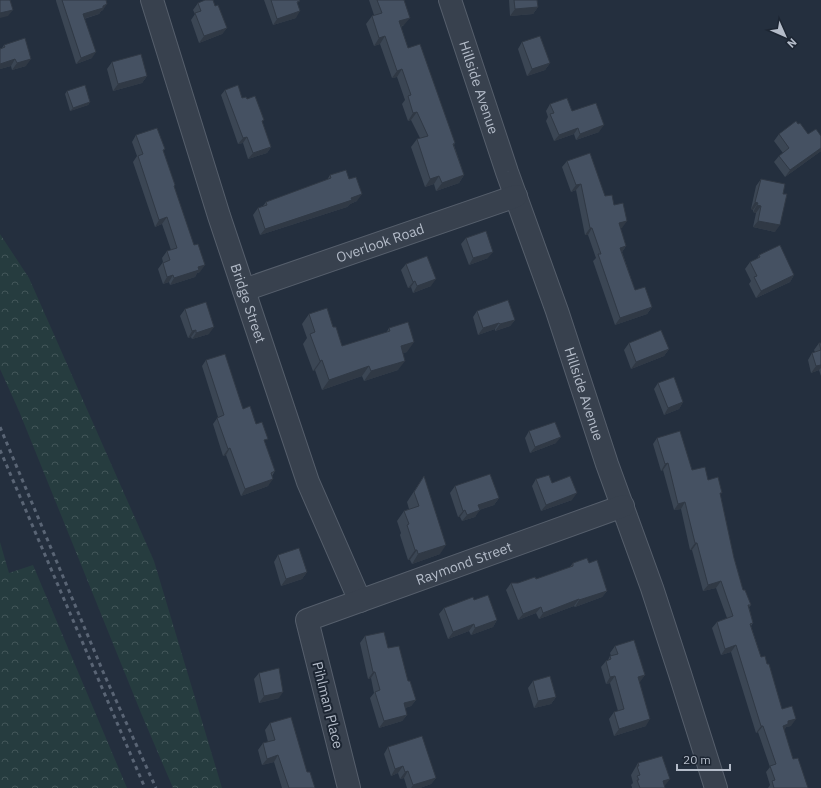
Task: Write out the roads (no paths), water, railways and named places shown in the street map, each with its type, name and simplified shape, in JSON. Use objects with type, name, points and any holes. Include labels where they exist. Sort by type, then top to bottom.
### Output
[{"type":"street","name":"Bridge Street","points":[[152,0],[219,216],[308,482],[360,601]]},
{"type":"street","name":"Hillside Avenue","points":[[450,0],[678,667],[716,788]]},
{"type":"street","name":"Overlook Road","points":[[244,290],[516,196]]},
{"type":"street","name":"Raymond Street","points":[[308,622],[307,620],[622,506]]},
{"type":"street","name":"Pihlman Place","points":[[308,622],[349,788]]},
{"type":"railway","points":[[0,427],[104,674],[156,788]]},
{"type":"railway","points":[[0,450],[145,788]]}]
